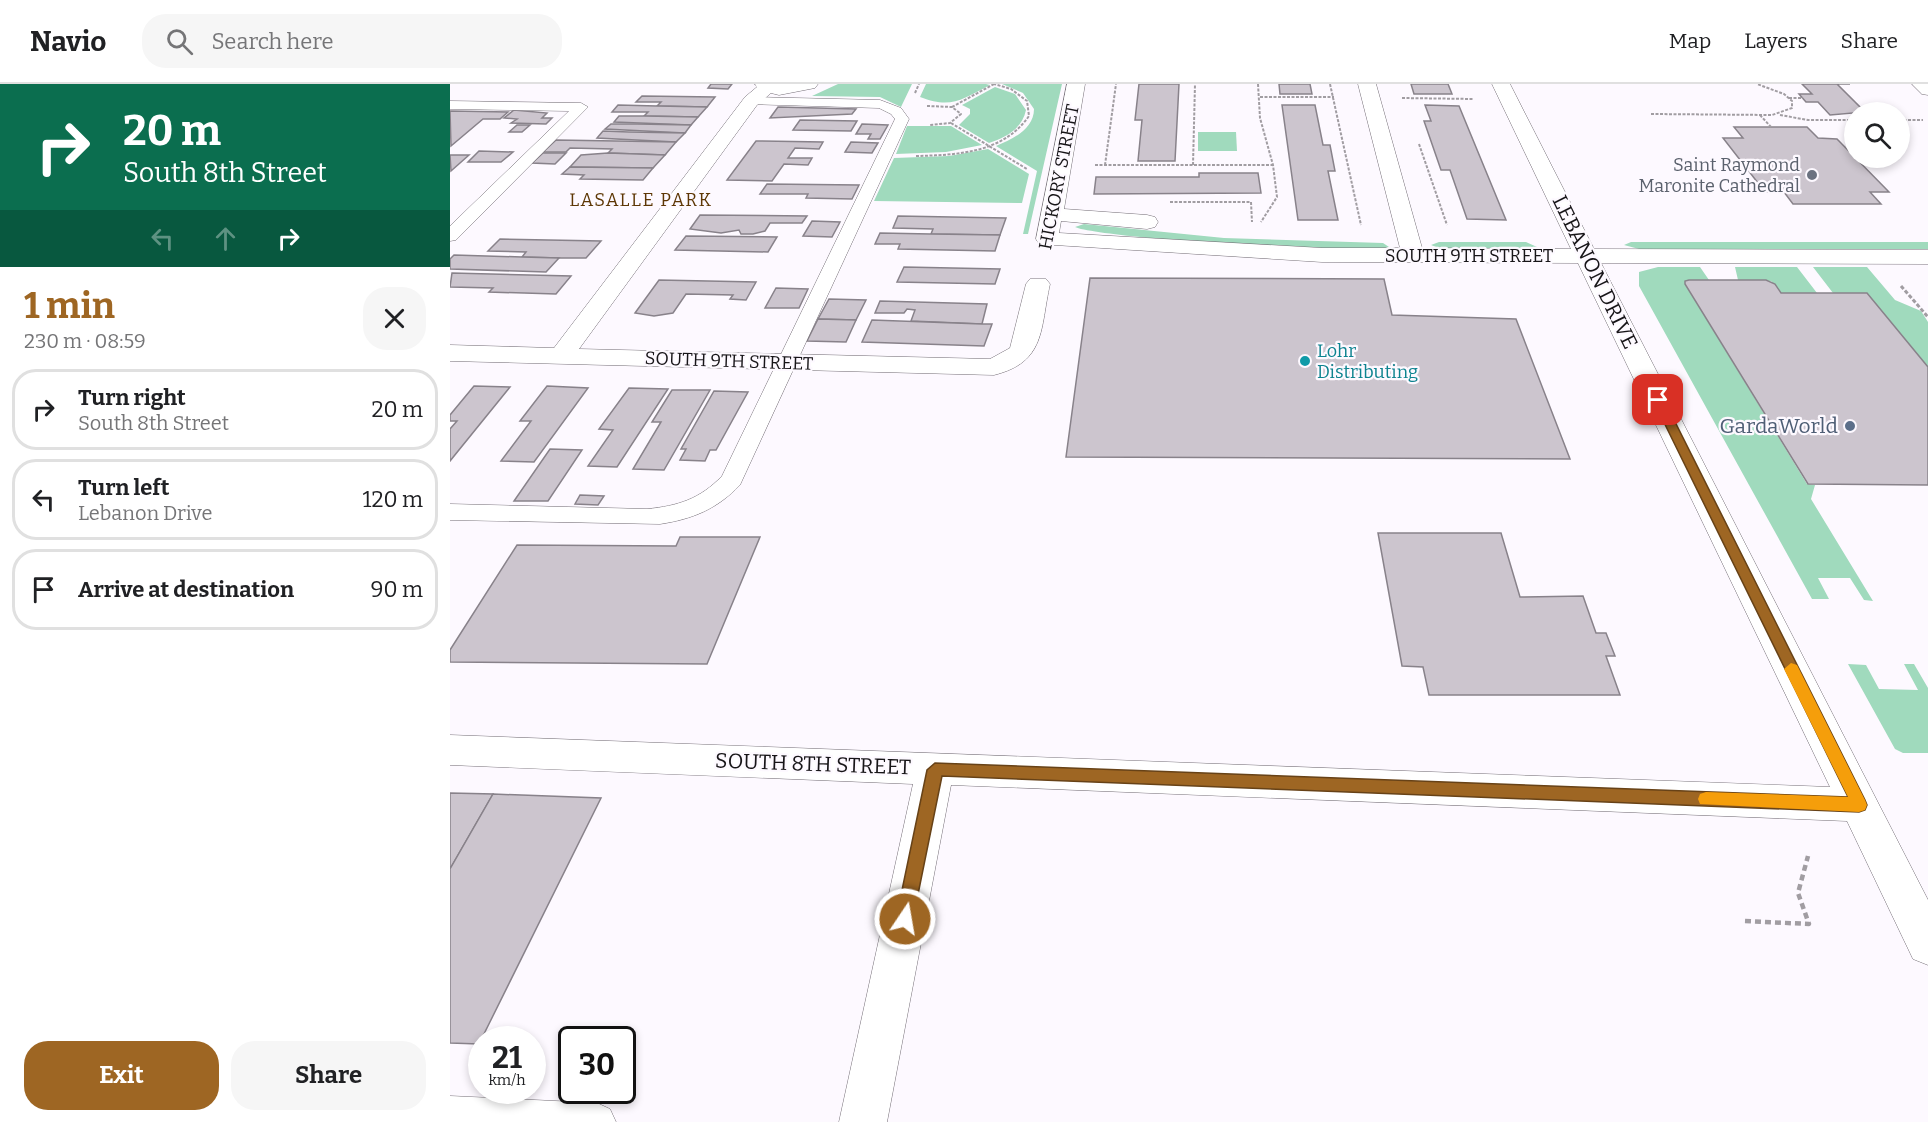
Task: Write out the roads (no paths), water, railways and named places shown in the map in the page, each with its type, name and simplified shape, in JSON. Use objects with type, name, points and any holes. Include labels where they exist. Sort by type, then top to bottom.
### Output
[{"type":"street","points":[[561,356],[761,90],[787,90],[809,84]]},
{"type":"street","name":"HICKORY STREET","points":[[1045,249],[1076,84]]},
{"type":"street","points":[[1367,84],[1410,245]]},
{"type":"street","points":[[1921,84],[1928,90]]},
{"type":"street","name":"LEBANON DRIVE","points":[[1490,91],[1582,246],[1928,944]]},
{"type":"street","name":"SOUTH 9TH STREET","points":[[1052,214],[1410,245]]},
{"type":"street","name":"SOUTH 9TH STREET","points":[[1582,246],[1928,236]]},
{"type":"street","name":"SOUTH 9TH STREET","points":[[1045,249],[1111,241],[1273,254],[1410,245],[1582,246],[1928,256]]},
{"type":"street","name":"SOUTH 9TH STREET","points":[[450,353],[979,368],[1007,363],[1017,357],[1023,348],[1038,284]]},
{"type":"street","name":"SOUTH 8TH STREET","points":[[450,750],[1859,805]]},
{"type":"street","points":[[863,1122],[935,770]]},
{"type":"lane","points":[[450,512],[647,518],[674,515],[717,498],[732,480],[902,125],[900,113],[880,104],[761,90]]},
{"type":"lane","points":[[450,105],[580,107],[450,236]]},
{"type":"lane","points":[[450,1115],[597,1122]]},
{"type":"place","name":"Saint Raymond Maronite Cathedral","points":[[1812,175]]},
{"type":"place","name":"Lohr Distributing","points":[[1305,361]]},
{"type":"place","name":"GardaWorld","points":[[1850,426]]},
{"type":"district","name":"LASALLE PARK","points":[[641,200]]}]
